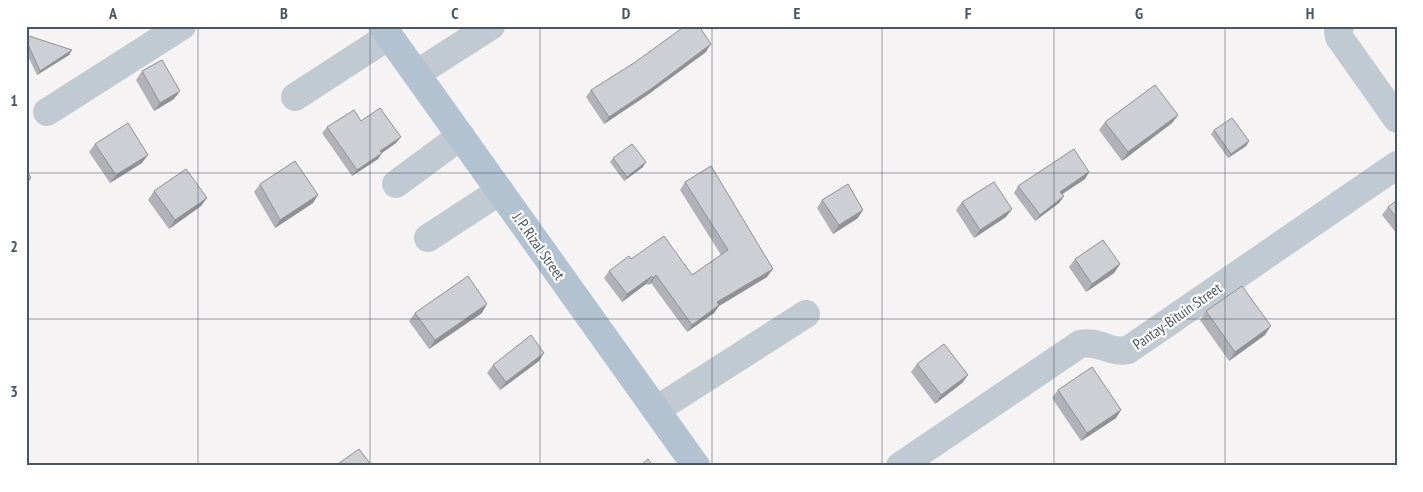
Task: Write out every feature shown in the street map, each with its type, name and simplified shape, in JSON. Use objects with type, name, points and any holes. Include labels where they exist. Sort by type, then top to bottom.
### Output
[{"type":"main road","name":"J. P. Rizal Street","points":[[386,31],[696,466]]},
{"type":"street","points":[[47,112],[182,26]]},
{"type":"street","points":[[416,74],[491,26]]},
{"type":"street","points":[[1340,26],[1338,31],[1339,37],[1397,119]]},
{"type":"street","points":[[295,97],[386,31]]},
{"type":"street","points":[[396,184],[461,136]]},
{"type":"street","name":"Pantay-Bituin Street","points":[[900,466],[1080,344],[1095,342],[1116,350],[1128,350],[1397,165]]},
{"type":"street","points":[[428,238],[500,191]]},
{"type":"street","points":[[656,410],[806,314]]},
{"type":"building","points":[[685,26],[699,26],[711,44],[651,89],[609,117],[591,90],[634,63]]},
{"type":"building","points":[[26,35],[72,50],[40,71],[26,40]]},
{"type":"building","points":[[162,60],[180,91],[160,103],[142,71]]},
{"type":"building","points":[[1155,85],[1178,115],[1128,152],[1105,122]]},
{"type":"building","points":[[380,108],[401,137],[357,170],[327,127],[354,110],[361,121]]},
{"type":"building","points":[[1232,118],[1249,141],[1231,154],[1214,130]]},
{"type":"building","points":[[128,123],[148,155],[116,175],[95,144]]},
{"type":"building","points":[[632,144],[646,162],[627,177],[613,158]]},
{"type":"building","points":[[1074,149],[1089,172],[1060,192],[1064,196],[1040,215],[1018,186]]},
{"type":"building","points":[[295,161],[318,195],[280,220],[260,184]]},
{"type":"building","points":[[711,166],[773,269],[717,302],[719,305],[692,325],[656,275],[627,294],[609,271],[629,256],[631,259],[664,236],[692,275],[728,250],[685,182]]},
{"type":"building","points":[[186,169],[207,198],[175,220],[154,191]]},
{"type":"building","points":[[26,170],[31,178],[26,181]]},
{"type":"building","points":[[994,182],[1012,209],[980,230],[962,202]]},
{"type":"building","points":[[848,184],[863,210],[839,225],[822,200]]},
{"type":"building","points":[[1397,200],[1397,218],[1388,207]]},
{"type":"building","points":[[1103,240],[1120,264],[1092,284],[1075,259]]},
{"type":"building","points":[[468,276],[487,304],[435,340],[415,313]]},
{"type":"building","points":[[1242,286],[1271,326],[1235,352],[1206,311]]},
{"type":"building","points":[[531,335],[544,353],[506,382],[493,365]]},
{"type":"building","points":[[944,344],[968,375],[941,395],[917,364]]},
{"type":"building","points":[[1092,367],[1121,410],[1087,433],[1058,390]]},
{"type":"building","points":[[359,449],[372,466],[335,466]]},
{"type":"building","points":[[648,459],[653,466],[640,466]]}]
